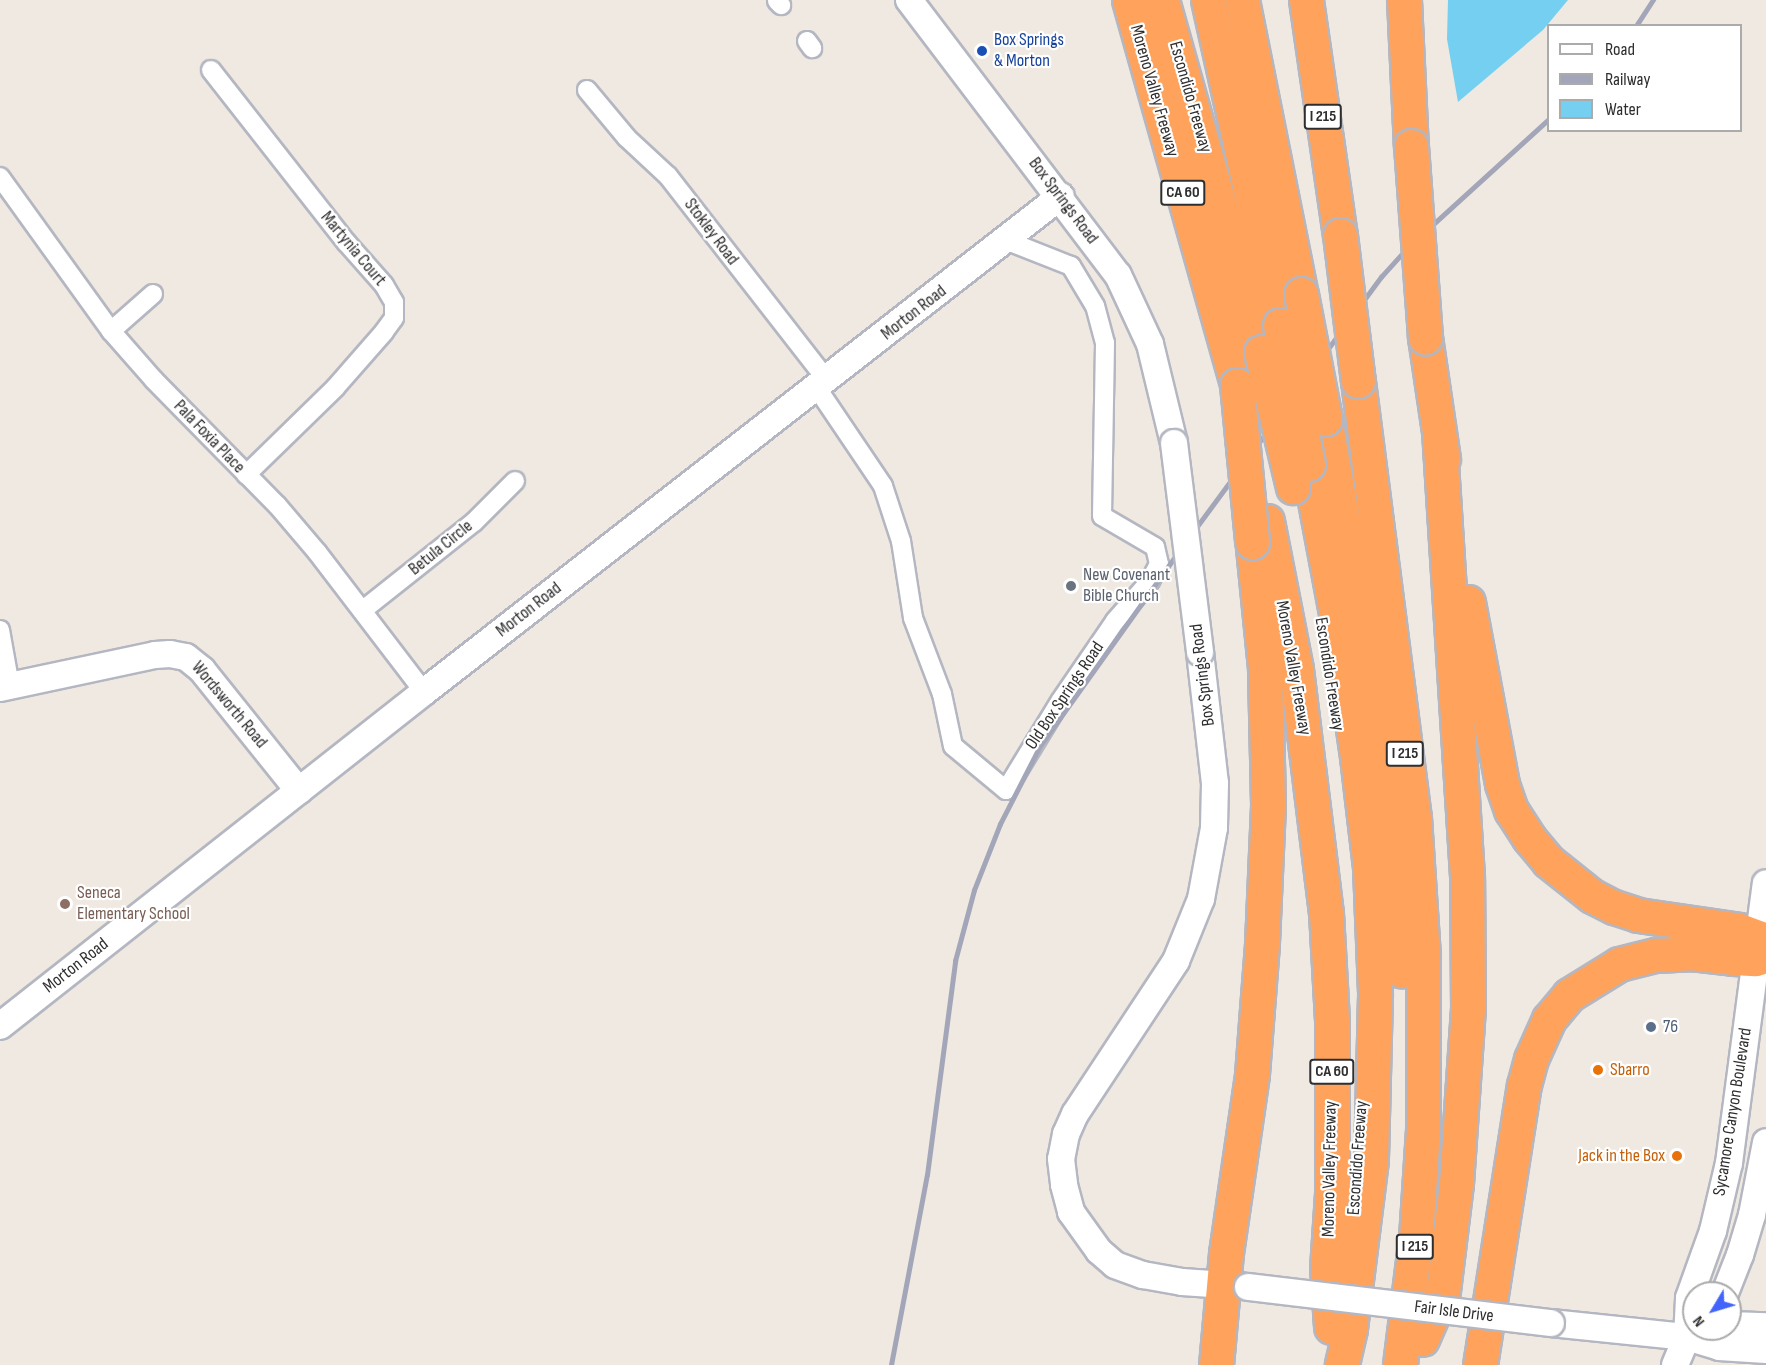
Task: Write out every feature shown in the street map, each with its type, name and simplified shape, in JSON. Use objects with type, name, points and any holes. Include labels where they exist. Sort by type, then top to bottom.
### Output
[{"type":"highway","name":"Moreno Valley Freeway","points":[[1129,0],[1237,385],[1260,531],[1296,669],[1326,913],[1332,1021],[1332,1181],[1327,1268],[1336,1361]]},
{"type":"highway","name":"Escondido Freeway","points":[[1162,0],[1261,352],[1301,475],[1346,787],[1359,929],[1363,1123],[1349,1270],[1336,1361]]},
{"type":"highway","points":[[1208,0],[1280,325],[1301,475]]},
{"type":"highway","points":[[1242,0],[1344,517],[1372,687],[1389,811],[1400,950],[1403,1052],[1423,1129]]},
{"type":"highway","name":"I 215","points":[[1306,0],[1340,235],[1413,817],[1423,956],[1423,1129],[1416,1236],[1400,1365]]},
{"type":"highway","points":[[1404,0],[1411,146],[1425,336],[1439,437],[1495,758],[1511,810],[1529,838],[1567,878],[1614,907],[1638,915],[1739,930],[1761,948]]},
{"type":"highway","points":[[1410,1365],[1443,1291],[1456,1184],[1468,1007],[1467,876],[1439,437]]},
{"type":"highway","points":[[1216,1365],[1235,1286],[1252,1074],[1268,804],[1260,531]]},
{"type":"highway","points":[[1480,1365],[1524,1085],[1531,1059],[1549,1019],[1569,995],[1619,964],[1656,955],[1761,948]]},
{"type":"main road","name":"Box Springs Road","points":[[909,0],[1106,258],[1133,303],[1150,344],[1174,443],[1215,783],[1214,828],[1201,899],[1176,961],[1075,1114],[1065,1134],[1061,1159],[1064,1185],[1071,1212],[1099,1251],[1115,1265],[1163,1279],[1235,1286]]},
{"type":"main road","name":"Morton Road","points":[[0,1026],[1060,196]]},
{"type":"main road","name":"Wordsworth Road","points":[[5,687],[155,656],[170,654],[186,657],[202,670],[299,791]]},
{"type":"main road","name":"Sycamore Canyon Boulevard","points":[[1695,1281],[1713,1231],[1729,1163],[1761,948],[1766,883]]},
{"type":"main road","name":"Sycamore Canyon Boulevard","points":[[1730,1281],[1752,1215],[1766,1142]]},
{"type":"main road","name":"Fair Isle Drive","points":[[1235,1286],[1551,1323],[1682,1332]]},
{"type":"main road","points":[[1742,1325],[1766,1326]]},
{"type":"main road","name":"Sycamore Canyon Boulevard","points":[[1675,1365],[1687,1341]]},
{"type":"main road","name":"Fair Isle Drive","points":[[1707,1341],[1719,1347],[1766,1350]]},
{"type":"street","name":"Martynia Court","points":[[211,70],[346,242],[384,285],[394,302],[394,318],[384,332],[335,388],[246,476]]},
{"type":"street","name":"Stokley Road","points":[[587,90],[627,138],[668,176],[822,384]]},
{"type":"street","name":"Pala Foxia Place","points":[[0,177],[111,331],[283,513],[363,610],[424,692]]},
{"type":"street","name":"Old Box Springs Road","points":[[822,384],[883,486],[901,541],[913,618],[942,694],[953,746],[1006,790],[1061,700],[1115,621],[1150,581],[1159,564],[1155,548],[1102,516],[1105,344],[1095,306],[1071,266],[1005,240]]},
{"type":"street","points":[[111,331],[153,294]]},
{"type":"street","name":"Betula Circle","points":[[363,610],[474,522],[515,481]]},
{"type":"street","points":[[0,630],[5,687]]},
{"type":"water","points":[[1448,0],[1568,0],[1543,30],[1458,102],[1447,39]]},
{"type":"railway","points":[[1637,24],[1653,0]]},
{"type":"railway","points":[[891,1365],[927,1175],[955,961],[974,890],[1000,824],[1040,746],[1187,540],[1381,277],[1406,249],[1547,121]]},
{"type":"place","name":"Box Springs & Morton","points":[[982,51]]},
{"type":"place","name":"New Covenant Bible Church","points":[[1071,586]]},
{"type":"place","name":"Seneca Elementary School","points":[[65,904]]},
{"type":"place","name":"76","points":[[1651,1027]]},
{"type":"place","name":"Sbarro","points":[[1598,1070]]},
{"type":"place","name":"Jack in the Box","points":[[1677,1156]]}]
